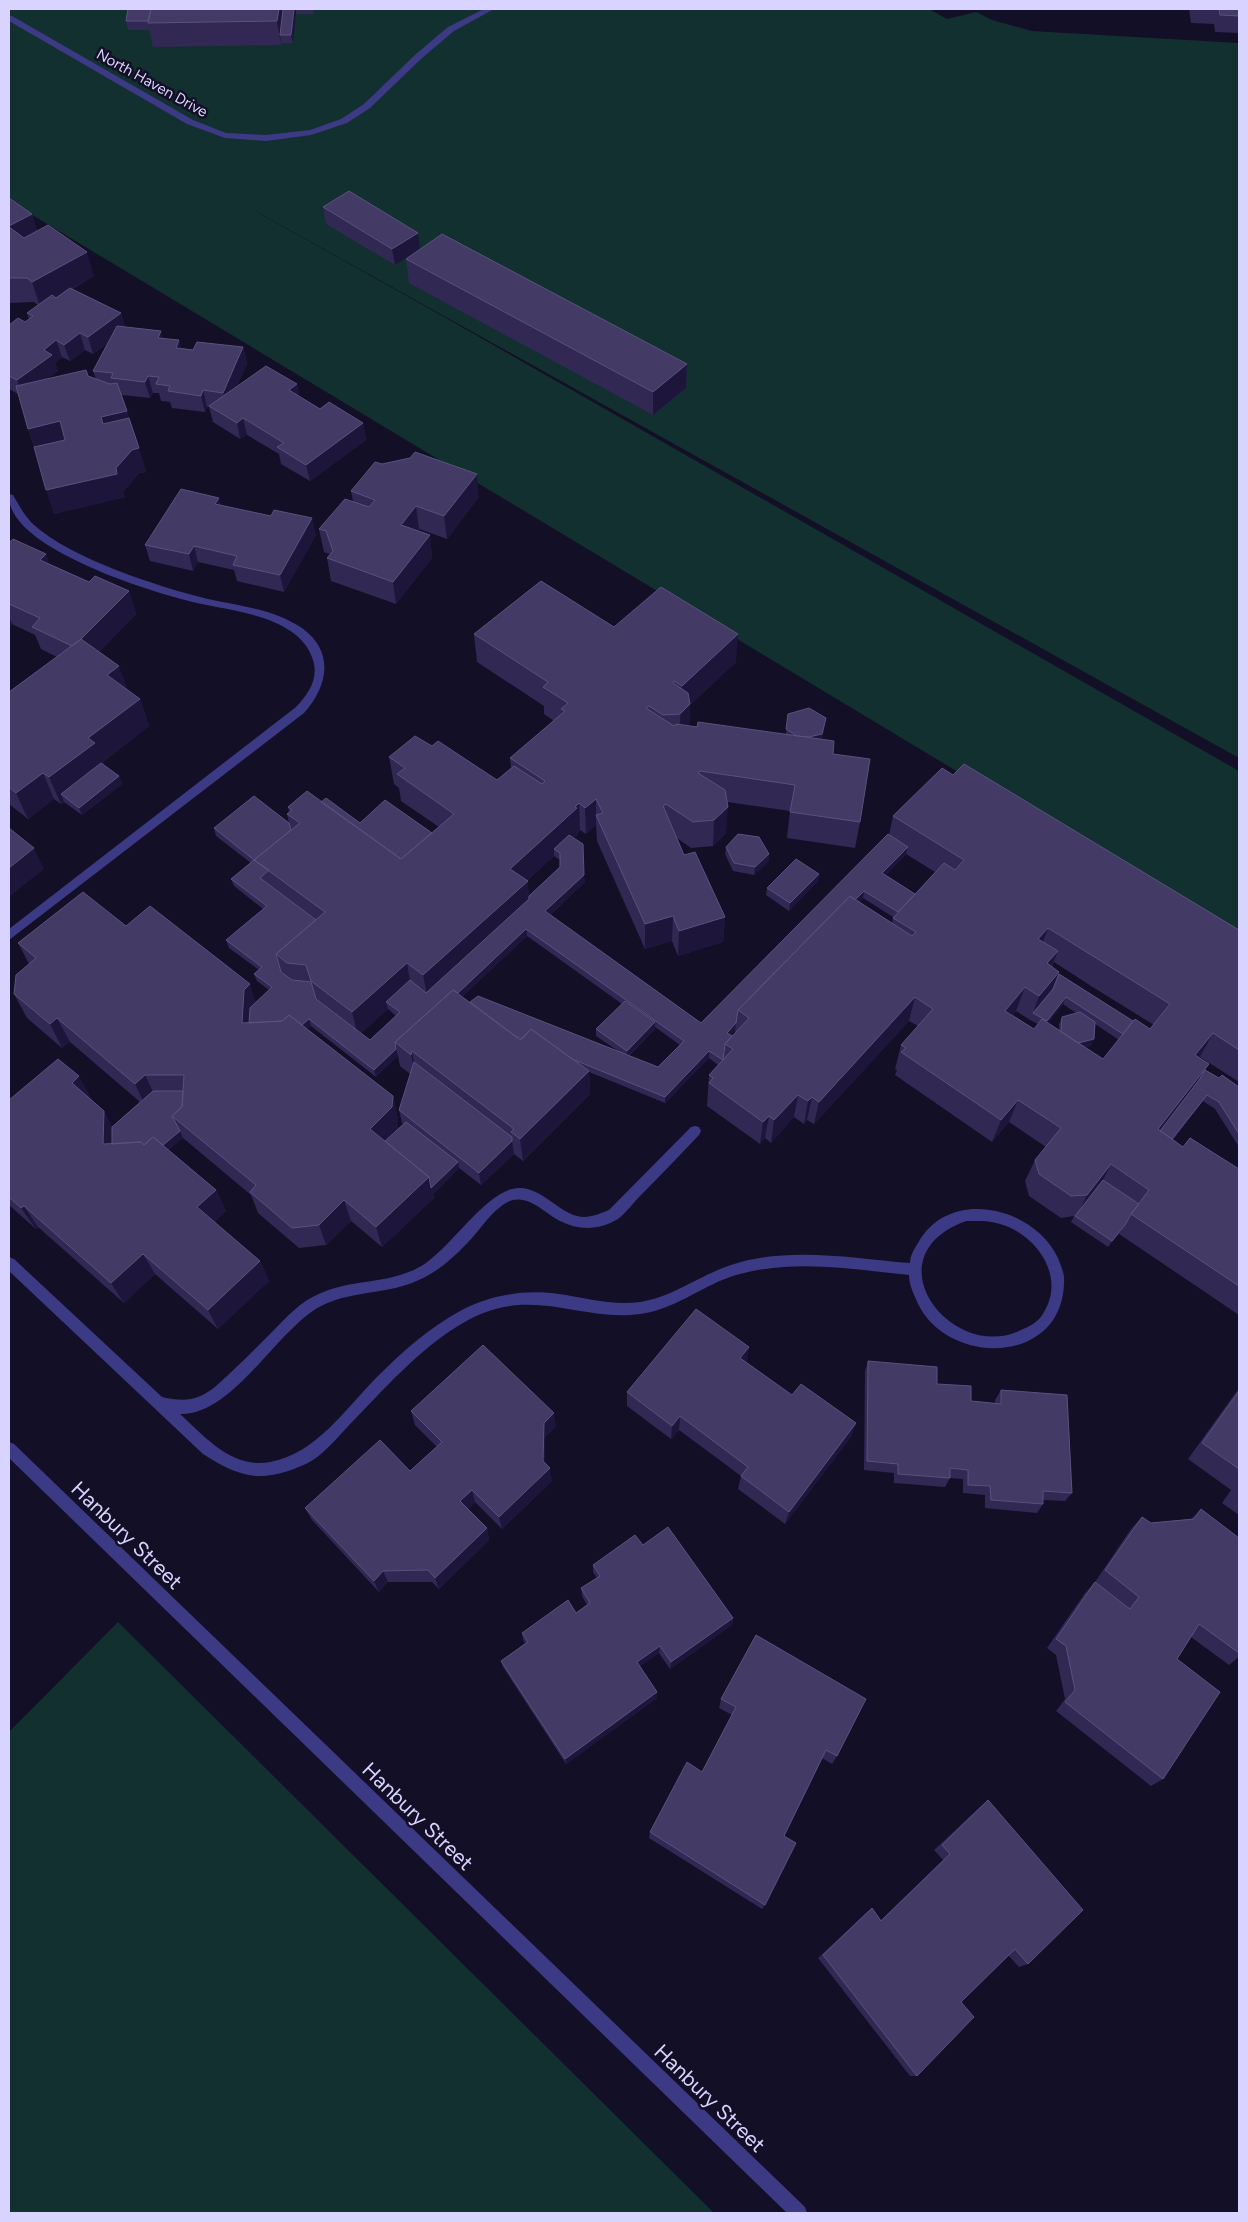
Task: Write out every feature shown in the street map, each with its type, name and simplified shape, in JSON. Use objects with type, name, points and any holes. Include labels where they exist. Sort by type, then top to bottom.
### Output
[{"type":"street","name":"North Haven Drive","points":[[9,18],[190,122],[225,135],[266,138],[312,132],[344,121],[367,106],[419,56],[452,30],[490,9]]},
{"type":"street","points":[[9,498],[29,526],[43,538],[123,577],[200,601],[267,615],[288,624],[304,635],[313,647],[320,660],[321,673],[313,697],[300,710],[9,935]]},
{"type":"street","points":[[157,1401],[174,1408],[188,1409],[202,1404],[218,1393],[312,1303],[325,1297],[402,1282],[421,1274],[436,1263],[506,1195],[518,1192],[527,1194],[572,1222],[586,1225],[602,1222],[614,1214],[695,1131]]},
{"type":"street","points":[[966,1215],[988,1215],[1009,1220],[1029,1231],[1044,1247],[1055,1266],[1058,1286],[1054,1306],[1045,1324],[1028,1336],[1008,1344],[985,1344],[963,1338],[943,1326],[928,1310],[918,1290],[915,1270],[920,1251],[930,1234],[946,1222],[966,1215]]},
{"type":"street","points":[[9,1263],[208,1449],[227,1462],[245,1468],[267,1471],[308,1455],[420,1345],[440,1329],[471,1312],[497,1302],[531,1298],[602,1309],[641,1308],[672,1298],[730,1271],[758,1263],[791,1260],[915,1270]]},
{"type":"street","name":"Hanbury Street","points":[[9,1449],[799,2213]]},
{"type":"green space","points":[[9,9],[929,9],[947,19],[976,12],[992,20],[1032,31],[1239,43],[1239,758],[212,187],[439,314],[1239,771],[1239,941],[9,201]]},
{"type":"green space","points":[[118,1622],[714,2213],[9,2213],[9,1732]]},
{"type":"building","points":[[128,9],[151,9],[148,21],[126,21]]},
{"type":"building","points":[[151,9],[279,9],[277,21],[148,23]]},
{"type":"building","points":[[283,9],[294,9],[291,35],[280,35]]},
{"type":"building","points":[[1219,9],[1239,9],[1239,16],[1220,15]]},
{"type":"building","points":[[349,191],[418,233],[392,249],[323,207]]},
{"type":"building","points":[[9,198],[32,214],[9,226]]},
{"type":"building","points":[[48,225],[87,252],[32,282],[27,278],[9,278],[9,227],[24,238]]},
{"type":"building","points":[[442,234],[687,364],[653,392],[406,259]]},
{"type":"building","points":[[70,288],[121,313],[88,337],[80,333],[64,345],[56,340],[44,350],[52,355],[17,380],[9,376],[9,325],[18,318],[25,322],[33,316],[27,313],[52,295],[56,298]]},
{"type":"building","points":[[117,326],[161,331],[158,338],[179,340],[176,348],[193,350],[197,342],[243,347],[223,393],[203,390],[201,396],[168,391],[170,386],[156,384],[159,377],[148,376],[145,382],[111,378],[113,373],[93,371]]},
{"type":"building","points":[[266,366],[297,384],[289,390],[320,409],[329,402],[363,423],[306,465],[277,447],[284,443],[243,418],[237,423],[209,406]]},
{"type":"building","points":[[86,370],[88,376],[110,384],[117,383],[127,411],[101,417],[103,424],[129,418],[139,448],[132,450],[116,468],[117,474],[46,490],[34,447],[65,440],[60,421],[28,429],[16,386]]},
{"type":"building","points":[[415,452],[477,474],[444,516],[416,506],[401,525],[430,535],[393,582],[327,558],[333,551],[326,531],[319,529],[345,499],[369,507],[375,500],[351,491],[375,462],[382,464],[410,458]]},
{"type":"building","points":[[181,489],[219,498],[215,504],[271,516],[274,510],[312,518],[280,575],[233,565],[237,556],[194,546],[189,554],[145,545]]},
{"type":"building","points":[[13,539],[46,554],[40,560],[89,582],[95,576],[129,591],[72,646],[32,627],[40,618],[9,604],[9,543]]},
{"type":"building","points":[[541,581],[614,627],[661,587],[738,634],[682,686],[674,681],[673,683],[688,693],[690,704],[680,714],[663,715],[649,706],[646,708],[674,726],[676,724],[697,727],[698,722],[834,741],[833,754],[870,759],[860,822],[790,812],[795,785],[700,771],[698,773],[725,790],[728,807],[714,820],[693,822],[666,804],[663,806],[684,855],[695,852],[725,917],[679,931],[673,916],[645,924],[596,815],[603,813],[596,799],[585,808],[579,803],[575,807],[577,808],[510,869],[528,881],[423,975],[407,963],[352,1012],[311,981],[306,965],[287,963],[276,954],[325,912],[254,860],[300,823],[287,814],[292,810],[288,807],[307,791],[401,859],[454,814],[397,774],[405,768],[389,757],[415,736],[432,746],[438,741],[497,780],[514,766],[542,784],[545,781],[510,758],[565,711],[561,709],[568,703],[543,687],[548,682],[474,634]]},
{"type":"building","points":[[81,639],[119,666],[107,675],[140,699],[88,738],[95,743],[49,777],[43,773],[16,793],[9,787],[9,692]]},
{"type":"building","points":[[809,708],[826,718],[822,734],[809,737],[797,736],[786,729],[788,714]]},
{"type":"building","points":[[101,763],[119,776],[79,808],[61,794]]},
{"type":"building","points":[[964,764],[1239,930],[1239,1050],[1213,1033],[1195,1055],[1209,1064],[1158,1129],[1183,1147],[1190,1138],[1239,1169],[1239,1286],[1131,1214],[1149,1190],[1111,1164],[1087,1195],[1071,1196],[1039,1174],[1035,1160],[1061,1128],[1018,1100],[1001,1120],[901,1052],[906,1048],[901,1045],[933,1009],[915,997],[819,1102],[812,1097],[808,1101],[798,1095],[774,1120],[769,1116],[763,1122],[709,1083],[713,1078],[709,1075],[733,1049],[725,1044],[749,1018],[738,1010],[850,896],[912,936],[916,932],[893,918],[944,863],[955,870],[964,860],[893,816],[942,768],[953,775]],"holes":[[[1048,928],[1170,1004],[1150,1029],[1135,1019],[1103,1059],[1042,1019],[1034,1029],[1005,1011],[1025,987],[1039,996],[1059,972],[1047,963],[1058,951],[1038,939]]]},
{"type":"building","points":[[254,796],[289,823],[291,830],[254,860],[214,828]]},
{"type":"building","points":[[326,798],[360,823],[385,800],[432,833],[401,859],[321,802]]},
{"type":"building","points":[[9,828],[34,848],[9,868]]},
{"type":"building","points":[[738,834],[759,837],[769,854],[755,867],[734,863],[726,847]]},
{"type":"building","points":[[888,834],[908,847],[882,873],[915,894],[898,912],[864,891],[855,900],[850,896],[738,1010],[736,1023],[727,1033],[732,1036],[725,1044],[723,1060],[709,1051],[665,1097],[572,1059],[531,1029],[522,1039],[470,1002],[478,996],[658,1067],[684,1041],[526,929],[458,993],[453,990],[395,1042],[396,1049],[374,1070],[309,1019],[302,1025],[289,1015],[282,1021],[249,1023],[250,1008],[272,987],[254,974],[262,967],[226,940],[267,906],[231,879],[254,860],[269,870],[260,878],[316,920],[276,954],[281,972],[292,980],[311,982],[316,999],[370,1040],[400,1012],[386,1002],[410,980],[426,993],[529,899],[529,896],[560,867],[560,853],[554,849],[569,835],[583,844],[584,875],[545,911],[701,1023]]},
{"type":"building","points":[[796,859],[819,874],[790,903],[767,888]]},
{"type":"building","points":[[83,892],[126,926],[150,906],[250,984],[244,990],[242,1023],[282,1021],[289,1015],[393,1096],[392,1107],[370,1129],[429,1177],[376,1227],[344,1200],[319,1225],[292,1228],[250,1192],[256,1185],[172,1116],[182,1107],[184,1075],[145,1075],[135,1084],[57,1018],[50,1024],[14,994],[16,975],[36,958],[18,943]]},
{"type":"building","points":[[1059,974],[1133,1021],[1123,1034],[1066,997],[1047,1021],[1033,1013],[1053,989]]},
{"type":"building","points":[[453,990],[520,1040],[531,1029],[589,1071],[520,1139],[511,1132],[514,1129],[412,1051],[411,1055],[395,1042]]},
{"type":"building","points":[[625,1001],[655,1022],[627,1051],[596,1029]]},
{"type":"building","points":[[1080,1012],[1095,1022],[1094,1039],[1078,1043],[1061,1032],[1062,1017]]},
{"type":"building","points":[[58,1059],[79,1076],[72,1083],[104,1111],[103,1144],[141,1142],[144,1145],[153,1137],[216,1190],[197,1207],[260,1261],[208,1310],[143,1254],[111,1283],[24,1206],[21,1208],[9,1197],[9,1100]]},
{"type":"building","points":[[414,1062],[512,1137],[512,1141],[479,1173],[399,1110]]},
{"type":"building","points":[[1205,1070],[1219,1078],[1222,1075],[1239,1087],[1239,1134],[1219,1102],[1207,1095],[1172,1139],[1160,1131]]},
{"type":"building","points":[[153,1091],[183,1091],[182,1107],[172,1116],[180,1131],[163,1145],[153,1137],[144,1145],[141,1142],[112,1144],[112,1127]]},
{"type":"building","points":[[406,1122],[458,1162],[431,1188],[429,1177],[385,1141]]},
{"type":"building","points":[[1103,1180],[1139,1204],[1112,1241],[1075,1216]]},
{"type":"building","points":[[696,1309],[749,1347],[740,1358],[792,1395],[801,1384],[856,1423],[789,1512],[741,1476],[748,1467],[680,1416],[672,1426],[627,1392]]},
{"type":"building","points":[[483,1345],[554,1413],[544,1423],[543,1461],[550,1468],[499,1517],[472,1490],[460,1501],[487,1528],[435,1578],[428,1570],[383,1571],[374,1581],[305,1508],[380,1440],[410,1471],[442,1442],[411,1411]]},
{"type":"building","points":[[868,1361],[937,1367],[937,1384],[971,1386],[971,1401],[1001,1404],[1001,1390],[1067,1395],[1072,1493],[1043,1491],[1043,1504],[991,1500],[990,1486],[968,1485],[968,1470],[950,1468],[950,1478],[898,1474],[898,1464],[867,1461]]},
{"type":"building","points":[[1239,1391],[1239,1469],[1202,1443]]},
{"type":"building","points":[[1201,1509],[1239,1538],[1239,1653],[1199,1624],[1177,1659],[1220,1692],[1163,1779],[1065,1702],[1075,1690],[1066,1646],[1056,1639],[1095,1582],[1130,1609],[1139,1597],[1105,1570],[1142,1517],[1151,1523],[1194,1519]]},
{"type":"building","points":[[668,1527],[733,1618],[671,1662],[660,1646],[637,1662],[657,1692],[565,1759],[501,1661],[528,1642],[522,1633],[568,1600],[576,1613],[590,1603],[581,1588],[600,1576],[593,1565],[635,1535],[643,1545]]},
{"type":"building","points":[[756,1635],[866,1699],[837,1756],[826,1750],[784,1836],[796,1843],[765,1905],[650,1832],[687,1762],[702,1772],[736,1707],[721,1699]]},
{"type":"building","points":[[988,1800],[1083,1910],[1028,1964],[1015,1949],[961,2002],[974,2017],[917,2076],[823,1955],[872,1908],[881,1921],[950,1854],[942,1845]]}]
